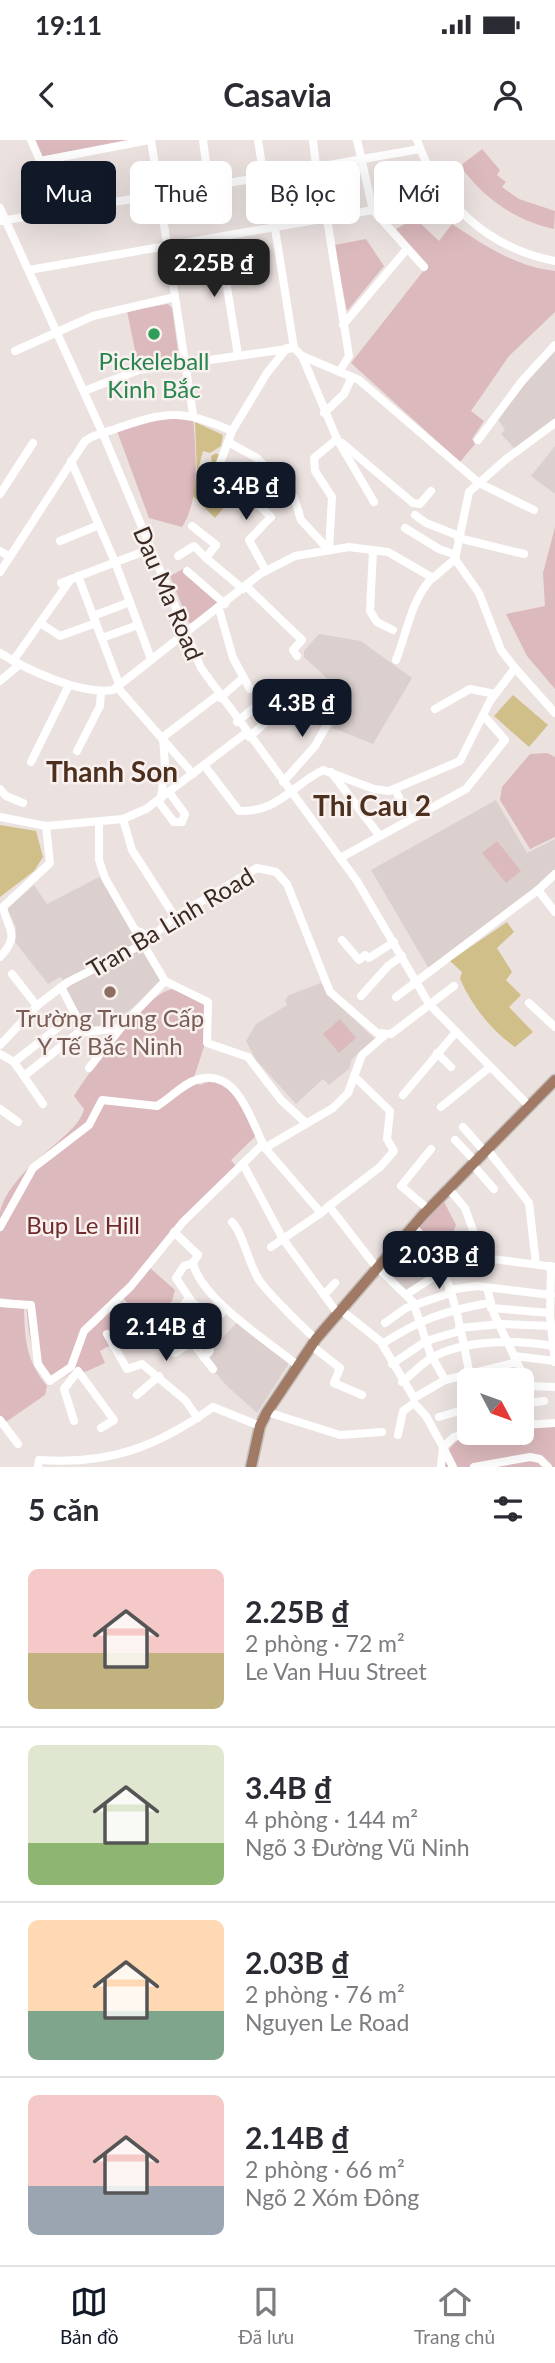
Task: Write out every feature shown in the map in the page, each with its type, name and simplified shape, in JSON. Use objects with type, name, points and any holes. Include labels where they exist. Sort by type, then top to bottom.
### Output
[{"type":"main road","points":[[251,1467],[260,1426],[267,1412],[314,1342],[428,1209],[554,1084]]},
{"type":"street","points":[[31,140],[40,161],[150,140],[153,161]]},
{"type":"street","points":[[203,140],[206,161]]},
{"type":"street","points":[[258,140],[261,161]]},
{"type":"street","points":[[313,140],[315,161]]},
{"type":"street","points":[[357,140],[373,210],[405,250],[424,267]]},
{"type":"street","points":[[417,140],[440,188],[472,223],[526,254],[555,261]]},
{"type":"street","points":[[354,161],[420,149]]},
{"type":"street","name":"Dau Ma Road","points":[[0,208],[2,222],[29,270],[103,434],[184,634],[219,696],[340,858],[394,942],[429,1004],[529,1106]]},
{"type":"street","points":[[360,213],[373,210]]},
{"type":"street","points":[[2,222],[21,218]]},
{"type":"street","points":[[163,224],[193,414]]},
{"type":"street","points":[[272,224],[290,348]]},
{"type":"street","points":[[29,270],[300,224]]},
{"type":"street","points":[[328,224],[349,356],[339,372]]},
{"type":"street","points":[[219,238],[239,355]]},
{"type":"street","points":[[342,325],[405,250]]},
{"type":"street","points":[[15,351],[93,316],[176,297]]},
{"type":"street","points":[[478,440],[522,381],[555,345]]},
{"type":"street","points":[[266,571],[249,540],[271,517],[219,466],[232,431],[267,373],[290,348]]},
{"type":"street","points":[[84,391],[135,370],[186,365],[290,348],[302,356],[362,382],[479,483],[534,510]]},
{"type":"street","points":[[302,356],[324,413],[374,502]]},
{"type":"street","points":[[324,413],[344,394],[352,377]]},
{"type":"street","points":[[0,572],[71,461],[92,435],[103,434],[155,415],[193,414],[232,431]]},
{"type":"street","points":[[396,660],[418,594],[456,557],[469,492],[555,423]]},
{"type":"street","points":[[337,439],[413,503],[420,504],[432,491]]},
{"type":"street","points":[[329,550],[332,497],[315,471],[314,458],[337,439]]},
{"type":"street","points":[[228,442],[257,458],[294,497],[302,520],[329,550]]},
{"type":"street","points":[[0,494],[33,443]]},
{"type":"street","points":[[71,461],[115,562],[151,659]]},
{"type":"street","points":[[415,515],[426,523],[458,537],[524,554]]},
{"type":"street","points":[[60,541],[99,525]]},
{"type":"street","points":[[192,526],[216,545],[205,558]]},
{"type":"street","points":[[405,528],[439,550],[456,557],[479,593],[501,650],[555,713]]},
{"type":"street","points":[[178,556],[194,546],[205,558],[244,587],[302,640],[293,650],[297,656]]},
{"type":"street","points":[[0,653],[16,663],[69,685],[101,692],[118,686],[184,634],[190,626],[222,607],[266,571],[295,556],[349,547],[373,550],[402,558],[431,579]]},
{"type":"street","points":[[61,583],[150,549]]},
{"type":"street","points":[[373,550],[370,611],[377,622],[393,630]]},
{"type":"street","points":[[0,551],[10,557]]},
{"type":"street","points":[[187,571],[222,607],[233,658],[250,689]]},
{"type":"street","points":[[74,577],[95,620],[118,686],[193,774]]},
{"type":"street","points":[[0,681],[16,663],[40,623],[74,577]]},
{"type":"street","points":[[40,623],[60,636],[130,602]]},
{"type":"street","points":[[102,638],[138,625]]},
{"type":"street","points":[[204,765],[239,811],[256,811],[291,793],[315,774],[329,770],[374,789],[395,789],[460,761],[495,694],[515,668]]},
{"type":"street","points":[[163,737],[243,678]]},
{"type":"street","points":[[31,762],[69,685]]},
{"type":"street","points":[[435,709],[470,689],[495,694]]},
{"type":"street","points":[[77,751],[100,706],[101,692]]},
{"type":"street","points":[[0,817],[46,826],[123,819],[160,799],[287,704]]},
{"type":"street","points":[[237,722],[256,706]]},
{"type":"street","points":[[283,782],[315,746],[337,707]]},
{"type":"street","points":[[340,858],[466,789],[505,740],[484,716]]},
{"type":"street","points":[[163,737],[165,766],[160,799],[174,822],[182,822],[185,814],[169,792]]},
{"type":"street","points":[[329,770],[379,835]]},
{"type":"street","points":[[0,789],[6,796],[23,803]]},
{"type":"street","points":[[395,789],[409,819]]},
{"type":"street","points":[[123,819],[132,850],[175,917]]},
{"type":"street","points":[[99,822],[99,860],[105,878],[135,930],[151,937]]},
{"type":"street","points":[[0,957],[10,943],[12,931],[3,907],[50,863],[46,826]]},
{"type":"street","name":"Tran Ba Linh Road","points":[[0,1045],[4,1034],[61,987],[144,944],[175,917],[253,869],[276,872],[289,889],[330,992],[372,1029],[385,1035]]},
{"type":"street","points":[[396,997],[538,890],[555,874]]},
{"type":"street","points":[[538,890],[555,912]]},
{"type":"street","points":[[342,940],[359,960],[365,955],[369,958],[394,942]]},
{"type":"street","points":[[144,944],[165,981],[208,1002],[207,1042],[248,1057],[281,1100],[306,1123]]},
{"type":"street","points":[[362,996],[388,966],[402,956]]},
{"type":"street","points":[[12,974],[37,1006]]},
{"type":"street","points":[[89,1068],[120,1028],[165,981]]},
{"type":"street","points":[[0,1303],[30,1305],[38,1364],[50,1381],[67,1371],[84,1331],[131,1286],[174,1231],[264,1146],[341,1101],[348,1093],[362,1055],[385,1035],[454,986]]},
{"type":"street","points":[[61,987],[84,1031]]},
{"type":"street","points":[[529,1003],[555,1027]]},
{"type":"street","points":[[13,1062],[75,1014]]},
{"type":"street","points":[[24,1076],[66,1041],[84,1031],[120,1028]]},
{"type":"street","points":[[403,1095],[456,1032]]},
{"type":"street","points":[[437,1053],[451,1067]]},
{"type":"street","points":[[0,1055],[13,1062],[43,1104]]},
{"type":"street","points":[[441,1107],[489,1067]]},
{"type":"street","points":[[271,1247],[321,1213],[380,1167],[394,1151],[387,1139],[390,1111],[354,1076]]},
{"type":"street","points":[[0,1227],[35,1166],[89,1125],[102,1100],[157,1106],[187,1084],[199,1079],[216,1080],[229,1085],[239,1095],[264,1146],[321,1213]]},
{"type":"street","points":[[0,1109],[18,1122]]},
{"type":"street","points":[[463,1127],[512,1180],[531,1208],[536,1264]]},
{"type":"street","points":[[455,1140],[494,1189]]},
{"type":"street","points":[[428,1209],[401,1186],[431,1149]]},
{"type":"street","points":[[243,1164],[283,1239],[324,1295],[340,1312],[380,1342]]},
{"type":"street","points":[[448,1188],[465,1208],[474,1233]]},
{"type":"street","points":[[329,1206],[377,1267],[407,1294],[445,1380]]},
{"type":"street","points":[[232,1222],[237,1226],[242,1245],[260,1282],[340,1368],[334,1383],[362,1395]]},
{"type":"street","points":[[413,1226],[429,1244],[440,1264],[468,1368]]},
{"type":"street","points":[[174,1231],[198,1255],[194,1263],[196,1277],[226,1309],[297,1365]]},
{"type":"street","points":[[407,1294],[435,1276],[440,1264],[461,1255],[553,1267],[550,1313],[555,1362],[516,1359],[493,1368]]},
{"type":"street","points":[[194,1263],[184,1266],[176,1278],[189,1298],[214,1320],[226,1309]]},
{"type":"street","points":[[324,1295],[335,1283]]},
{"type":"street","points":[[488,1287],[490,1306],[501,1324],[519,1368]]},
{"type":"street","points":[[385,1323],[414,1305],[449,1292],[488,1287],[551,1295]]},
{"type":"street","points":[[179,1329],[175,1316],[189,1298]]},
{"type":"street","points":[[457,1379],[445,1380],[414,1398],[402,1382],[382,1344],[418,1321],[454,1309],[490,1306],[550,1313]]},
{"type":"street","points":[[164,1311],[168,1318],[161,1326],[164,1329],[161,1332],[175,1353],[191,1342],[213,1369]]},
{"type":"street","points":[[204,1358],[210,1351],[198,1332],[211,1317]]},
{"type":"street","points":[[392,1364],[426,1340],[460,1330],[501,1324],[551,1326]]},
{"type":"street","points":[[107,1334],[127,1369],[142,1364],[185,1400],[198,1418]]},
{"type":"street","points":[[402,1382],[433,1357],[464,1348],[509,1342],[553,1346]]},
{"type":"street","points":[[74,1421],[64,1389],[78,1371],[114,1420],[101,1428]]},
{"type":"street","points":[[137,1395],[159,1376]]},
{"type":"street","points":[[534,1384],[555,1387]]},
{"type":"street","points":[[534,1402],[544,1401]]},
{"type":"street","points":[[398,1434],[403,1411],[407,1405],[414,1403],[426,1416],[453,1467]]},
{"type":"street","points":[[38,1467],[39,1460],[63,1462],[120,1455],[175,1434],[213,1407],[260,1426]]},
{"type":"street","points":[[267,1412],[340,1435],[382,1432]]},
{"type":"street","points":[[439,1417],[457,1412]]},
{"type":"street","points":[[0,1420],[19,1444]]},
{"type":"street","points":[[534,1424],[555,1423]]},
{"type":"street","points":[[441,1467],[443,1447],[457,1436]]},
{"type":"street","points":[[474,1467],[530,1457],[540,1459],[548,1467]]},
{"type":"shaded area","points":[[555,348],[555,418],[515,449],[501,434],[505,430],[497,418]]},
{"type":"shaded area","points":[[195,422],[223,435],[221,446],[210,453],[203,451],[199,466],[208,469],[212,463],[211,456],[216,453],[219,455],[204,489],[226,505],[215,518],[193,496],[197,472]]},
{"type":"shaded area","points":[[555,446],[555,494],[531,476]]},
{"type":"shaded area","points":[[319,634],[361,641],[412,678],[373,744],[333,728],[348,698],[304,657],[304,651]]},
{"type":"shaded area","points":[[513,695],[548,725],[529,747],[494,716]]},
{"type":"shaded area","points":[[496,800],[527,853],[555,839],[555,878],[429,969],[371,870]]},
{"type":"shaded area","points":[[0,825],[36,831],[43,857],[34,871],[0,897]]},
{"type":"shaded area","points":[[105,874],[144,941],[65,982],[60,977],[48,984],[15,942],[16,927],[7,909],[34,885],[47,904]]},
{"type":"shaded area","points":[[507,922],[514,932],[497,948],[512,972],[506,980],[521,995],[509,1007],[533,1032],[515,1047],[483,1017],[460,979],[462,972],[450,961]]},
{"type":"shaded area","points":[[143,947],[162,981],[122,1017],[108,1024],[85,1028],[64,989]]},
{"type":"shaded area","points":[[321,983],[328,995],[375,1039],[352,1059],[349,1069],[329,1085],[323,1079],[296,1104],[256,1060],[246,1041],[256,1024],[287,1005],[285,1000],[289,995]]},
{"type":"shaded area","points":[[414,1232],[429,1247],[438,1266],[436,1273],[406,1292],[382,1269]]},
{"type":"shaded area","points":[[239,1320],[290,1362],[257,1413],[225,1384],[204,1358]]},
{"type":"green space","points":[[31,140],[149,140],[40,161]]},
{"type":"green space","points":[[482,149],[500,170],[497,175],[506,182],[502,187],[519,199],[555,211],[554,229],[513,214],[490,198],[464,171],[464,163]]},
{"type":"green space","points":[[405,224],[421,224],[439,241],[452,224],[514,260],[555,271],[555,312],[509,356],[471,411],[484,421],[472,439],[475,444],[460,462],[351,363],[428,265],[396,229]]},
{"type":"green space","points":[[366,239],[384,266],[347,311],[334,245]]},
{"type":"green space","name":"Pickeleball Kinh Bắc","points":[[168,304],[172,308],[179,358],[176,362],[138,365],[127,311]]},
{"type":"green space","points":[[193,414],[195,487],[182,527],[149,518],[117,431],[155,415]]},
{"type":"green space","points":[[555,527],[555,689],[527,656],[506,614],[545,606],[543,573]]},
{"type":"green space","points":[[183,569],[221,605],[192,623],[189,623],[170,576]]},
{"type":"green space","points":[[547,753],[555,757],[555,837],[530,849],[500,800],[502,787],[530,754]]},
{"type":"green space","points":[[497,841],[521,871],[506,883],[482,853]]},
{"type":"green space","name":"Bup Le Hill","points":[[173,989],[206,1006],[204,1047],[193,1080],[200,1085],[213,1080],[240,1092],[260,1132],[231,1160],[239,1170],[183,1221],[149,1267],[175,1290],[172,1301],[158,1313],[151,1306],[140,1318],[120,1294],[107,1306],[125,1327],[125,1337],[100,1351],[105,1363],[85,1372],[77,1369],[49,1386],[32,1346],[26,1302],[0,1298],[0,1212],[7,1195],[18,1180],[79,1120],[84,1109],[74,1096],[105,1052],[148,1004],[162,993]]},
{"type":"green space","points":[[340,1019],[356,1038],[339,1053],[323,1034]]},
{"type":"green space","points":[[443,1200],[456,1225],[452,1235],[433,1245],[417,1228]]},
{"type":"green space","points":[[0,1307],[24,1309],[28,1350],[35,1368],[47,1386],[45,1395],[0,1426]]},
{"type":"green space","points":[[555,1427],[555,1467],[443,1467],[447,1453],[457,1442],[457,1446],[534,1446],[534,1428]]},
{"type":"place","name":"Pickeleball Kinh Bắc","points":[[154,334]]},
{"type":"place","name":"Trường Trung Cấp Y Tế Bắc Ninh","points":[[110,992]]},
{"type":"district","name":"Thanh Son","points":[[112,771]]},
{"type":"district","name":"Thi Cau 2","points":[[372,805]]}]
